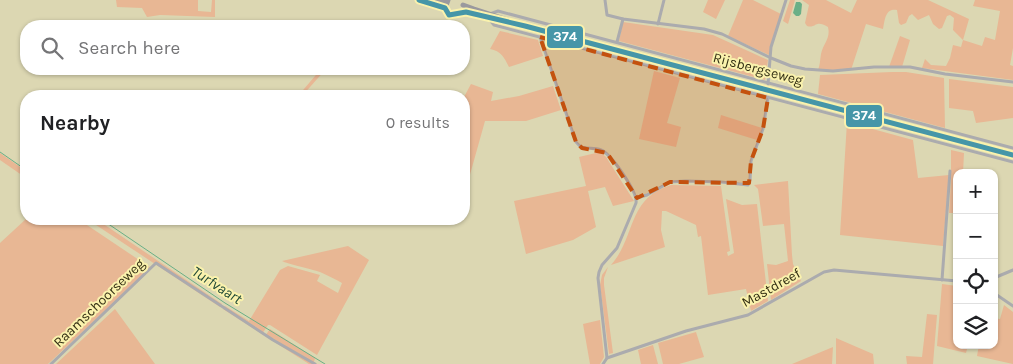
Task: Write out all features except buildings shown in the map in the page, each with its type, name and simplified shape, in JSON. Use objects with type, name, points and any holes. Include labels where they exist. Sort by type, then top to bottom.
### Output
[{"type":"main road","points":[[419,0],[445,8],[448,1],[436,0]]},
{"type":"main road","points":[[461,12],[462,2]]},
{"type":"main road","name":"Rijsbergseweg","points":[[462,2],[490,16]]},
{"type":"main road","name":"Rijsbergseweg","points":[[445,8],[449,14],[456,16],[461,12],[490,16],[1013,155]]},
{"type":"street","points":[[605,0],[607,15],[623,19],[704,29],[722,34],[791,66],[819,70],[910,67],[946,74],[1013,82]]},
{"type":"street","points":[[658,24],[664,0]]},
{"type":"street","points":[[768,84],[771,47],[786,0]]},
{"type":"street","name":"Rijsbergseweg","points":[[1013,148],[498,11],[490,16],[494,25],[1013,162]]},
{"type":"street","points":[[617,42],[623,19]]},
{"type":"street","points":[[540,37],[576,142],[582,148],[597,148],[607,153],[637,198],[617,248],[602,265],[599,272],[598,278],[607,358],[603,364]]},
{"type":"street","points":[[637,198],[647,195],[670,182],[721,182],[748,185],[751,157],[763,129],[768,98]]},
{"type":"street","points":[[942,280],[950,170]]},
{"type":"street","name":"Raamschoorseweg","points":[[51,364],[156,263],[273,340],[315,364]]},
{"type":"street","name":"Mastdreef","points":[[607,358],[686,330],[748,315],[824,272],[834,270],[953,281]]},
{"type":"street","points":[[998,276],[1013,270]]},
{"type":"street","points":[[998,296],[1013,306]]},
{"type":"highlighted area","points":[[540,37],[768,98],[763,129],[751,161],[749,183],[670,182],[637,198],[607,153],[582,148],[576,142]]},
{"type":"shaded area","points":[[116,0],[198,0],[198,11],[211,12],[212,0],[215,0],[215,17],[160,15],[147,17],[142,8],[117,7]]},
{"type":"shaded area","points":[[708,0],[725,0],[716,19],[703,12]]},
{"type":"shaded area","points":[[743,0],[753,0],[781,14],[769,55],[728,36]]},
{"type":"shaded area","points":[[790,0],[795,0],[788,24],[783,21]]},
{"type":"shaded area","points":[[802,0],[826,0],[851,13],[857,0],[928,0],[969,19],[963,40],[953,30],[954,18],[950,15],[947,16],[942,28],[939,29],[933,24],[929,15],[918,20],[912,14],[906,23],[901,25],[897,10],[890,11],[886,15],[883,29],[866,24],[851,70],[818,70],[822,50],[829,31],[828,27],[820,24],[807,26],[805,23],[809,5]]},
{"type":"shaded area","points":[[975,0],[1013,0],[1013,48],[1010,65],[1013,66],[1013,80],[922,68],[925,59],[931,65],[946,66],[953,45],[961,47],[963,40],[982,46],[985,37],[995,40],[1000,11],[973,6]]},
{"type":"shaded area","points":[[796,2],[802,4],[799,16],[793,13]]},
{"type":"shaded area","points":[[623,22],[713,35],[768,60],[765,80],[619,41]]},
{"type":"shaded area","points":[[500,31],[538,40],[543,56],[509,67],[502,55],[490,49]]},
{"type":"shaded area","points":[[900,36],[910,40],[902,67],[889,67]]},
{"type":"shaded area","points":[[654,71],[680,78],[667,123],[681,127],[676,147],[639,139]]},
{"type":"shaded area","points":[[906,72],[944,78],[945,128],[818,94],[820,75]]},
{"type":"shaded area","points":[[316,75],[321,75],[307,90],[303,90]]},
{"type":"shaded area","points":[[949,79],[1013,87],[1013,118],[976,123],[973,111],[949,108]]},
{"type":"shaded area","points":[[471,84],[493,92],[491,101],[519,96],[553,86],[561,110],[526,121],[485,121],[470,175],[470,90],[468,90]]},
{"type":"shaded area","points":[[721,115],[762,128],[757,140],[718,128]]},
{"type":"shaded area","points":[[847,122],[913,140],[918,178],[949,175],[943,246],[840,235]]},
{"type":"shaded area","points":[[951,150],[964,153],[963,169],[953,169],[953,213],[949,213]]},
{"type":"shaded area","points":[[600,152],[606,157],[634,201],[613,206],[605,187],[588,191],[596,227],[573,240],[526,254],[514,201],[586,186],[579,157]]},
{"type":"shaded area","points":[[0,153],[20,167],[20,174],[0,160]]},
{"type":"shaded area","points":[[788,181],[793,264],[801,281],[771,300],[767,264],[776,265],[788,261],[784,224],[763,226],[758,189],[754,185]]},
{"type":"shaded area","points":[[671,185],[721,186],[730,251],[727,252],[728,256],[734,253],[726,199],[742,205],[757,204],[768,301],[751,311],[746,289],[708,295],[701,236],[698,237],[696,225],[666,211],[662,211],[661,230],[665,247],[611,265],[625,243],[639,209],[657,191]]},
{"type":"shaded area","points":[[20,225],[87,225],[151,268],[48,364],[0,364],[0,243]]},
{"type":"shaded area","points":[[96,225],[105,225],[222,304],[220,307]]},
{"type":"shaded area","points":[[348,246],[369,260],[317,355],[270,325],[262,334],[223,309],[225,306],[249,321],[280,270],[288,266],[320,275],[317,281],[338,293],[342,283],[320,272],[282,261]]},
{"type":"shaded area","points":[[608,267],[604,278],[604,285],[613,353],[609,354],[600,285],[602,275]]},
{"type":"shaded area","points":[[942,284],[953,285],[953,349],[967,349],[966,353],[937,346]]},
{"type":"shaded area","points":[[1004,305],[1013,312],[1013,364],[977,356],[978,349],[998,349],[998,319],[1000,319]]},
{"type":"shaded area","points":[[115,309],[155,364],[56,364]]},
{"type":"shaded area","points":[[927,314],[937,315],[933,364],[907,364],[906,356],[922,357]]},
{"type":"shaded area","points":[[600,320],[604,357],[600,364],[590,364],[583,324]]},
{"type":"shaded area","points":[[270,329],[315,358],[314,362],[317,364],[309,364],[265,336]]},
{"type":"shaded area","points":[[696,332],[704,357],[679,364],[663,364],[658,343]]},
{"type":"shaded area","points":[[836,338],[873,354],[874,364],[836,364]]},
{"type":"shaded area","points":[[653,345],[658,364],[641,364],[638,350]]},
{"type":"shaded area","points":[[833,347],[832,364],[792,364]]},
{"type":"waterway","name":"Turfvaart","points":[[0,152],[20,166]]},
{"type":"waterway","name":"Turfvaart","points":[[110,225],[225,303],[325,364]]},
{"type":"transit line","name":"374","points":[[419,0],[445,8],[449,15],[466,12],[525,26],[1013,155]]}]
